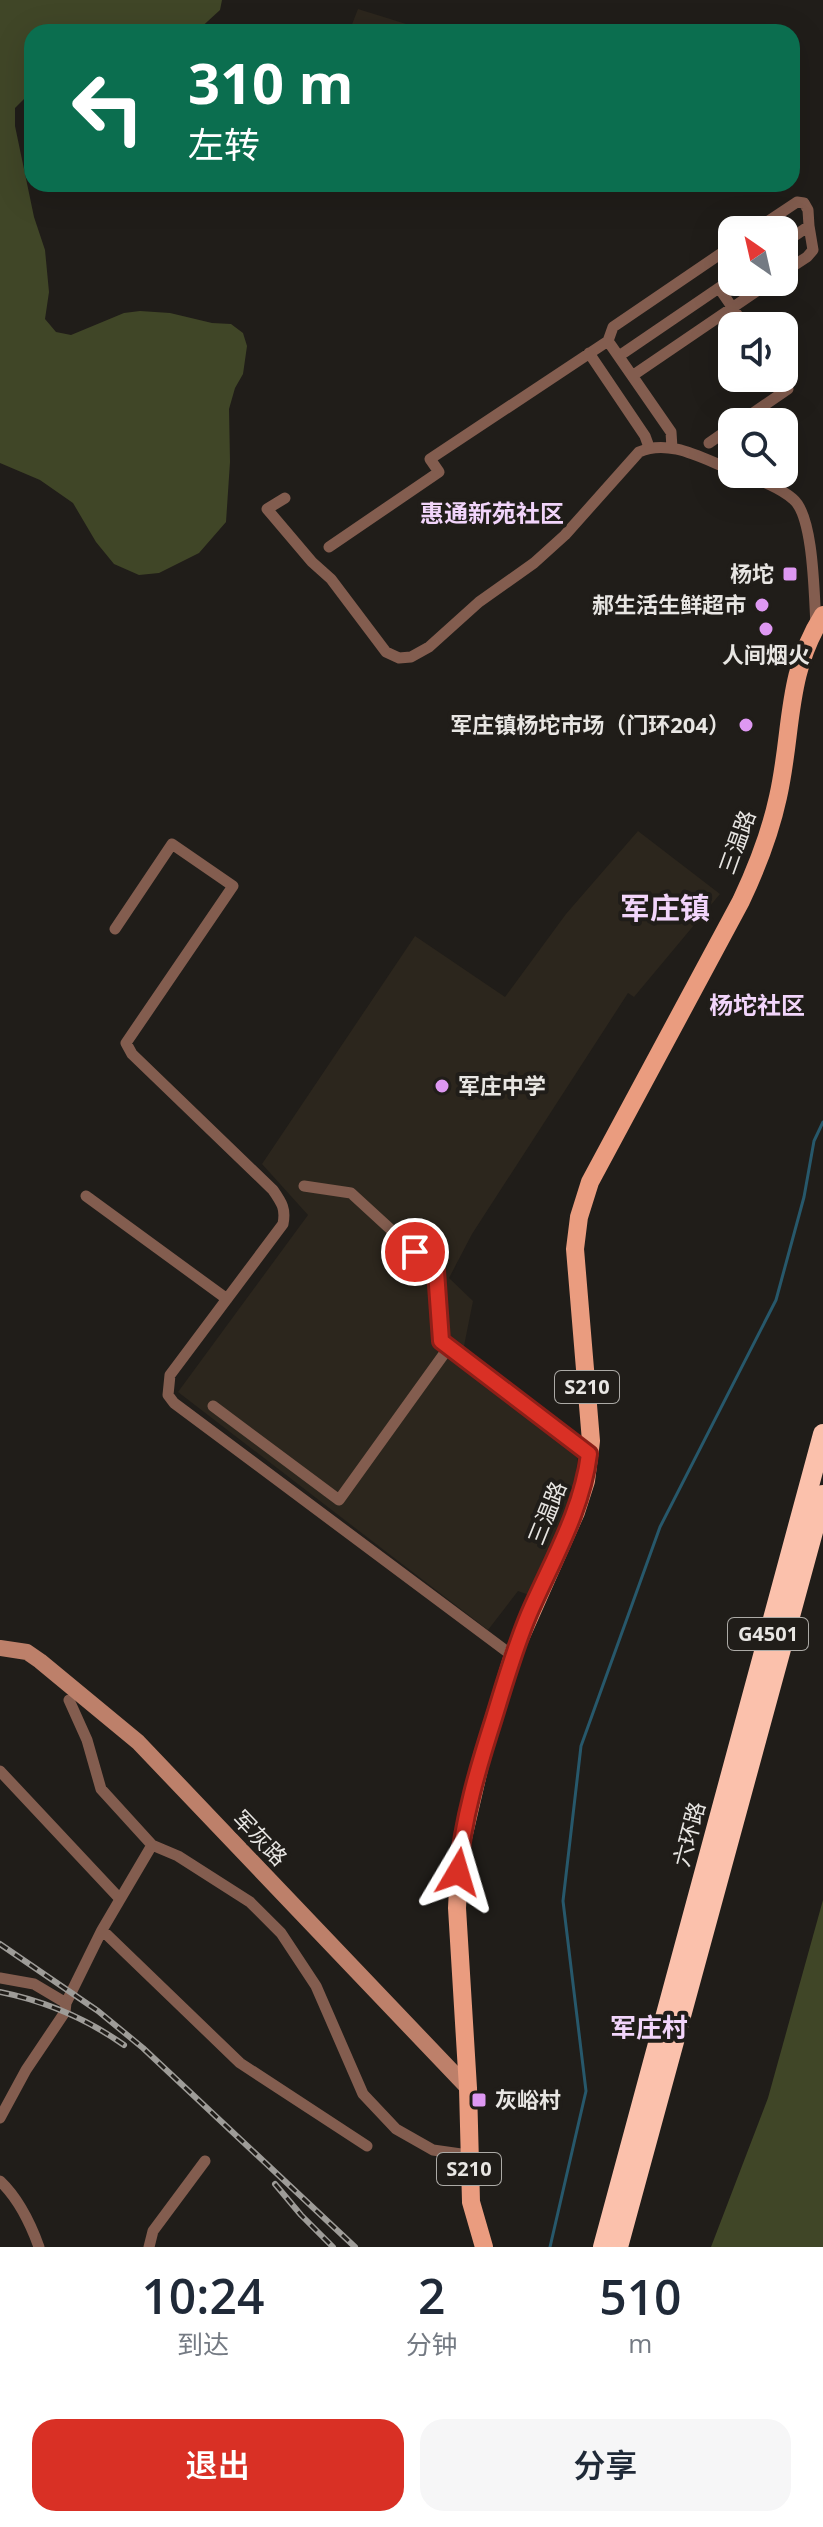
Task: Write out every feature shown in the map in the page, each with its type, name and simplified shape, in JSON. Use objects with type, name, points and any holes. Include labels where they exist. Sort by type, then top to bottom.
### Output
[{"type":"highway","name":"六环路","points":[[618,2247],[707,1928],[721,1838],[823,1434]]},
{"type":"highway","name":"六环路","points":[[603,2247],[823,1495]]},
{"type":"main road","name":"三温路","points":[[484,2247],[471,2202],[468,2155],[468,2088],[457,1908],[460,1851],[482,1756],[513,1656],[576,1512],[586,1481],[590,1412],[575,1249],[579,1217],[590,1182],[761,859],[778,796],[793,685],[801,656],[820,620]]},
{"type":"street","points":[[776,216],[797,202],[804,203],[808,210],[813,250],[798,263]]},
{"type":"street","points":[[798,233],[809,226]]},
{"type":"street","points":[[329,547],[439,472],[430,459],[608,341],[613,327],[718,256]]},
{"type":"street","points":[[619,356],[718,289]]},
{"type":"street","points":[[725,296],[736,312]]},
{"type":"street","points":[[632,376],[749,296]]},
{"type":"street","points":[[608,341],[671,432],[672,448]]},
{"type":"street","points":[[589,353],[645,436],[649,447]]},
{"type":"street","points":[[760,408],[784,392]]},
{"type":"street","points":[[709,443],[718,437]]},
{"type":"street","points":[[285,498],[267,509],[312,562],[331,579],[386,652],[399,658],[411,657],[429,647],[479,602],[534,563],[586,513],[639,452],[662,445],[718,465]]},
{"type":"street","points":[[774,488],[793,498],[806,518],[820,620]]},
{"type":"street","points":[[115,929],[172,844],[233,886],[126,1043],[132,1054],[273,1190],[283,1203],[285,1212],[283,1224],[170,1375],[168,1395],[174,1403],[513,1656]]},
{"type":"street","points":[[304,1186],[351,1193],[436,1271],[441,1341],[589,1454]]},
{"type":"street","points":[[86,1196],[227,1299]]},
{"type":"street","points":[[213,1406],[339,1500],[449,1347]]},
{"type":"street","name":"军灰路","points":[[0,1648],[27,1652],[138,1742],[468,2088]]},
{"type":"street","points":[[69,1700],[87,1740],[101,1789],[152,1845],[178,1856],[250,1902],[281,1933],[316,1986],[363,2094],[396,2129],[433,2150],[468,2155]]},
{"type":"street","points":[[0,1771],[120,1899]]},
{"type":"street","points":[[0,2118],[26,2070],[65,2012],[66,2003],[102,1930],[152,1845]]},
{"type":"street","points":[[102,1930],[240,2063],[367,2146]]},
{"type":"street","points":[[0,1978],[34,1984],[66,2003]]},
{"type":"street","points":[[149,2247],[153,2231],[205,2161]]},
{"type":"street","points":[[0,2181],[10,2190],[29,2219],[39,2247]]},
{"type":"shaded area","points":[[358,9],[406,24],[352,24]]},
{"type":"shaded area","points":[[638,831],[720,894],[634,997],[628,993],[472,1234],[449,1278],[473,1301],[464,1346],[453,1361],[578,1456],[574,1491],[529,1595],[518,1591],[488,1630],[178,1392],[308,1215],[262,1164],[415,936],[505,997],[566,914]]},
{"type":"green space","points":[[0,0],[222,0],[220,10],[205,24],[24,24],[24,99],[15,108],[15,126],[24,169],[24,192],[29,192],[45,250],[49,292],[45,319],[56,332],[71,335],[124,313],[140,311],[231,324],[243,333],[247,346],[243,374],[229,409],[230,462],[226,522],[199,553],[159,573],[139,575],[114,564],[96,542],[73,503],[40,480],[0,463]]},
{"type":"green space","points":[[823,1900],[823,2247],[711,2247],[768,2098]]},
{"type":"waterway","points":[[550,2247],[586,2091],[563,1901],[581,1746],[660,1527],[776,1300],[804,1197],[814,1141],[823,1122]]},
{"type":"railway","points":[[0,1944],[98,2011],[143,2048],[355,2247]]},
{"type":"railway","points":[[0,1992],[65,2012],[124,2045]]},
{"type":"railway","points":[[275,2184],[333,2247]]},
{"type":"place","name":"杨坨","points":[[790,574]]},
{"type":"place","name":"郝生活生鲜超市","points":[[762,605]]},
{"type":"place","name":"人间烟火","points":[[766,629]]},
{"type":"place","name":"军庄镇杨坨市场（门环204）","points":[[746,725]]},
{"type":"place","name":"军庄中学","points":[[442,1086]]},
{"type":"place","name":"灰峪村","points":[[479,2100]]},
{"type":"district","name":"惠通新苑社区","points":[[492,514]]},
{"type":"district","name":"军庄镇","points":[[665,909]]},
{"type":"district","name":"杨坨社区","points":[[757,1006]]},
{"type":"district","name":"军庄村","points":[[649,2028]]},
{"type":"route","points":[[415,1252],[436,1271],[441,1341],[589,1454],[586,1481],[576,1512],[514,1652],[463,1830],[458,1872]]}]
